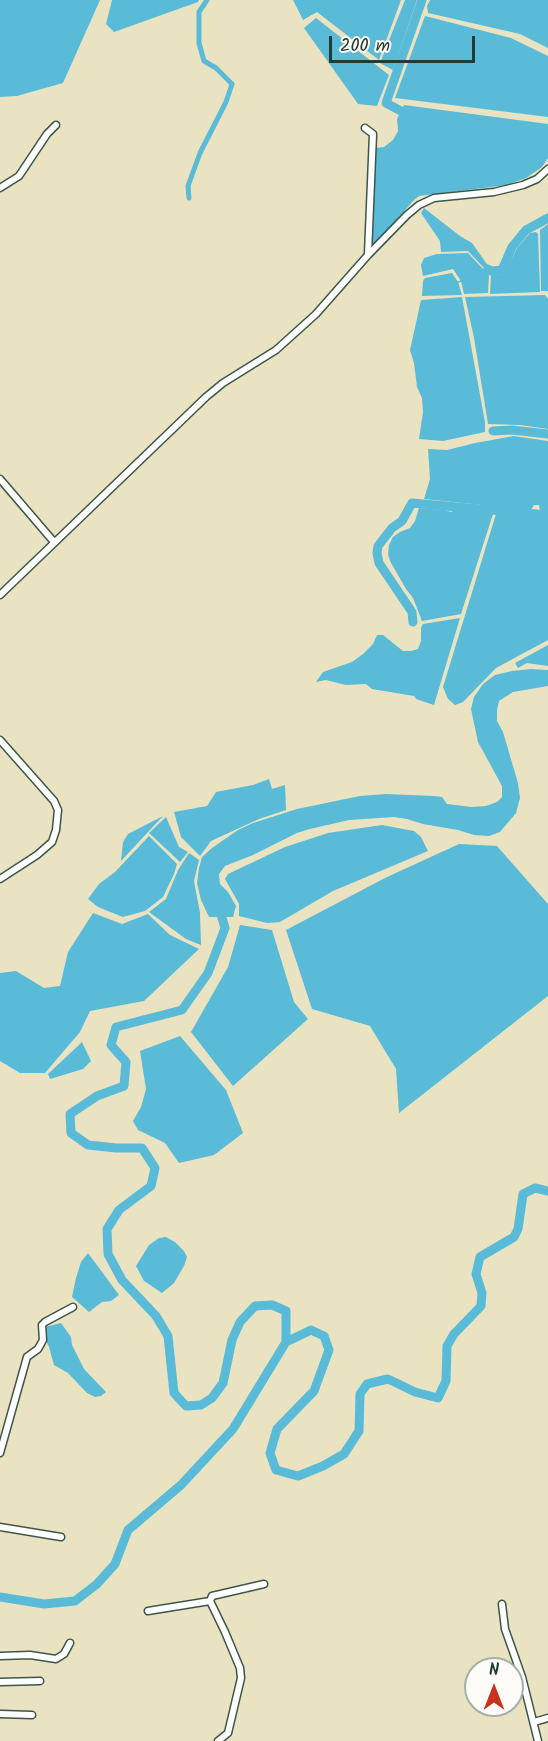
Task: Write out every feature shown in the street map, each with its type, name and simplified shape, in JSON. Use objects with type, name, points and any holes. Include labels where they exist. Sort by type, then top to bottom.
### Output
[{"type":"street","points":[[0,188],[19,176],[47,134],[56,125]]},
{"type":"street","points":[[365,128],[373,134],[368,255]]},
{"type":"street","points":[[0,595],[206,397],[223,383],[276,350],[316,314],[368,255],[419,205],[434,198],[494,192],[523,185],[537,179],[548,169]]},
{"type":"street","points":[[0,479],[54,542]]},
{"type":"street","points":[[0,740],[54,801],[58,810],[52,842],[38,855],[0,879]]},
{"type":"street","points":[[0,1453],[27,1357],[38,1349],[43,1340],[42,1325],[73,1307]]},
{"type":"street","points":[[0,1527],[61,1537]]},
{"type":"street","points":[[210,1601],[212,1596],[264,1584]]},
{"type":"street","points":[[148,1611],[210,1601]]},
{"type":"street","points":[[210,1601],[240,1668],[241,1678],[228,1733],[218,1741]]},
{"type":"street","points":[[502,1604],[505,1629],[522,1677],[538,1741]]},
{"type":"street","points":[[0,1656],[30,1655],[56,1659],[64,1654],[70,1643]]},
{"type":"street","points":[[0,1682],[40,1681]]},
{"type":"street","points":[[0,1714],[32,1715]]},
{"type":"street","points":[[534,1722],[548,1718]]},
{"type":"water","points":[[0,0],[100,0],[63,83],[17,96],[0,97]]},
{"type":"water","points":[[112,0],[199,0],[114,32],[106,24]]},
{"type":"water","points":[[293,0],[401,0],[379,60],[317,12],[303,20]]},
{"type":"water","points":[[405,0],[417,0],[393,70],[380,63]]},
{"type":"water","points":[[430,0],[548,0],[548,48],[520,34],[428,13],[427,6]]},
{"type":"water","points":[[425,16],[511,38],[548,56],[548,117],[395,98]]},
{"type":"water","points":[[316,18],[389,75],[377,106],[358,104],[304,28]]},
{"type":"water","points":[[404,105],[548,124],[548,158],[542,167],[526,178],[507,185],[419,196],[370,251],[375,148],[384,147],[393,140],[398,131],[397,119]]},
{"type":"water","points":[[424,208],[472,243],[489,267],[488,269],[486,270],[468,251],[441,252],[440,241],[421,213]]},
{"type":"water","points":[[548,224],[548,291],[541,291],[540,230]]},
{"type":"water","points":[[530,233],[538,234],[540,292],[490,294],[491,275],[504,274],[517,248]]},
{"type":"water","points":[[468,253],[489,275],[488,293],[464,294],[461,281],[453,269],[423,276],[421,265],[424,258],[437,254]]},
{"type":"water","points":[[452,273],[462,295],[422,296],[425,278]]},
{"type":"water","points":[[545,295],[548,299],[548,429],[488,424],[465,297]]},
{"type":"water","points":[[462,297],[485,432],[443,441],[419,439],[423,412],[422,398],[417,387],[410,350],[421,300]]},
{"type":"water","points":[[514,436],[548,441],[548,512],[540,511],[539,505],[534,505],[531,510],[424,499],[430,479],[428,449],[447,450]]},
{"type":"water","points":[[419,508],[493,514],[461,614],[422,621],[413,598],[390,561],[389,545],[393,537],[410,528]]},
{"type":"water","points":[[496,514],[548,519],[548,640],[496,668],[463,702],[455,705],[448,699],[443,687]]},
{"type":"water","points":[[460,618],[434,705],[416,699],[414,696],[372,689],[366,684],[346,685],[326,680],[316,682],[323,672],[352,662],[363,654],[373,644],[377,635],[383,635],[403,651],[411,651],[418,649],[423,624]]},
{"type":"water","points":[[548,645],[548,666],[527,663],[518,668],[515,663]]},
{"type":"water","points":[[531,669],[548,670],[548,686],[513,692],[499,701],[497,710],[497,721],[503,732],[518,783],[520,798],[516,813],[500,832],[489,836],[474,835],[394,817],[349,820],[310,829],[225,866],[219,874],[220,884],[236,906],[233,917],[209,917],[201,900],[197,883],[202,857],[238,830],[253,823],[297,809],[360,796],[386,794],[434,796],[442,797],[447,804],[471,807],[486,806],[497,802],[502,797],[502,786],[478,742],[471,709],[474,697],[483,684],[495,675]]},
{"type":"water","points":[[269,779],[272,789],[285,785],[286,810],[259,819],[211,841],[200,856],[181,837],[174,812],[207,806],[216,792],[253,785]]},
{"type":"water","points":[[163,816],[121,861],[123,842],[128,834]]},
{"type":"water","points":[[166,817],[179,847],[188,852],[180,862],[149,833]]},
{"type":"water","points":[[382,825],[414,831],[421,837],[428,851],[333,891],[280,922],[267,923],[239,916],[239,904],[225,879],[228,874],[285,847],[328,833]]},
{"type":"water","points":[[149,836],[177,864],[163,897],[145,911],[123,917],[98,907],[88,899],[99,884],[115,872]]},
{"type":"water","points":[[459,844],[497,846],[548,904],[548,996],[399,1113],[396,1069],[370,1026],[312,1009],[286,930],[387,877]]},
{"type":"water","points":[[189,853],[199,860],[194,881],[200,913],[201,945],[186,939],[149,912],[166,899],[178,870]]},
{"type":"water","points":[[93,913],[122,924],[148,914],[170,935],[199,949],[144,1001],[90,1011],[80,1032],[45,1073],[20,1073],[0,1061],[0,973],[16,971],[44,988],[60,986],[68,952]]},
{"type":"water","points":[[240,925],[272,930],[294,1002],[308,1019],[233,1086],[191,1032],[228,967]]},
{"type":"water","points":[[180,1036],[226,1090],[243,1133],[214,1155],[179,1163],[165,1143],[138,1130],[133,1121],[141,1107],[146,1089],[140,1051]]},
{"type":"water","points":[[82,1042],[91,1061],[83,1069],[50,1079],[48,1074]]},
{"type":"water","points":[[166,1237],[175,1242],[187,1257],[174,1283],[162,1293],[144,1281],[136,1266],[149,1245],[159,1238]]},
{"type":"water","points":[[88,1253],[119,1295],[111,1301],[102,1302],[89,1312],[72,1297],[81,1262]]},
{"type":"water","points":[[61,1323],[71,1337],[72,1345],[84,1369],[106,1392],[101,1396],[95,1397],[87,1393],[68,1373],[54,1365],[44,1336],[45,1327]]},
{"type":"waterway","points":[[189,198],[188,186],[200,153],[226,102],[232,84],[216,68],[204,61],[199,43],[199,12],[207,0]]},
{"type":"waterway","points":[[401,111],[386,103],[422,0]]},
{"type":"waterway","points":[[488,269],[502,270],[512,247],[526,230],[548,218]]},
{"type":"waterway","points":[[493,431],[512,430],[548,434]]},
{"type":"waterway","points":[[413,622],[412,612],[379,563],[377,553],[378,546],[392,528],[402,521],[412,503],[548,515]]},
{"type":"waterway","points":[[0,1597],[44,1604],[75,1601],[97,1584],[115,1564],[128,1530],[181,1485],[233,1429],[286,1342],[286,1311],[272,1305],[255,1306],[240,1322],[232,1340],[223,1383],[212,1398],[201,1405],[186,1406],[174,1393],[168,1336],[156,1316],[122,1280],[108,1254],[107,1229],[119,1210],[151,1186],[155,1168],[142,1148],[88,1145],[71,1133],[70,1114],[97,1096],[124,1086],[126,1062],[111,1045],[116,1027],[182,1010],[208,973],[225,928],[219,908]]},
{"type":"waterway","points":[[286,1342],[311,1330],[324,1336],[329,1350],[314,1391],[277,1429],[270,1453],[276,1470],[298,1476],[344,1454],[359,1431],[360,1394],[367,1384],[388,1379],[415,1392],[438,1398],[446,1381],[447,1346],[454,1334],[481,1306],[482,1293],[476,1274],[480,1257],[514,1237],[518,1229],[523,1194],[535,1188],[548,1191]]}]
